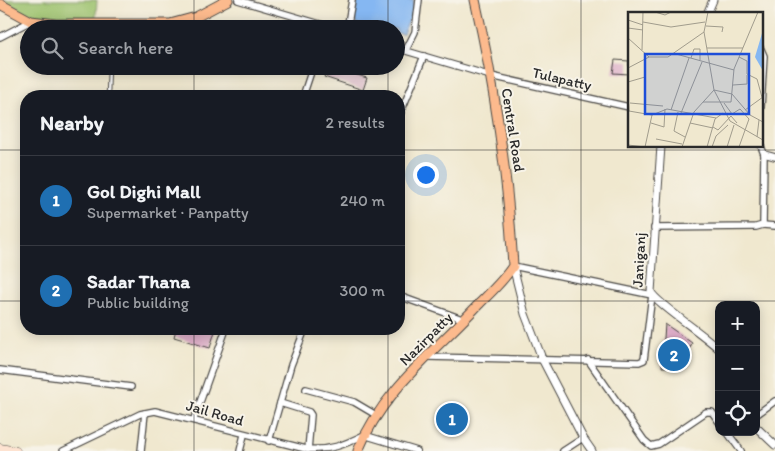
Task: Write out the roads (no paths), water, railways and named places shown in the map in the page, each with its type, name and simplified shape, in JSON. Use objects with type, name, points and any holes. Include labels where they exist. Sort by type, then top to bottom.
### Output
[{"type":"main road","points":[[185,20],[196,17],[228,0]]},
{"type":"main road","name":"Central Road","points":[[475,0],[491,76],[504,157],[512,266]]},
{"type":"main road","points":[[0,4],[29,20]]},
{"type":"main road","name":"Nazirpatty","points":[[358,451],[364,435],[376,415],[427,357],[465,320],[512,266]]},
{"type":"main road","points":[[0,448],[16,451]]},
{"type":"street","points":[[238,0],[302,20]]},
{"type":"street","points":[[349,20],[352,0]]},
{"type":"street","points":[[406,50],[415,32],[419,0]]},
{"type":"street","points":[[708,12],[713,0]]},
{"type":"street","points":[[0,38],[20,27]]},
{"type":"street","name":"Tulapatty","points":[[406,50],[491,76],[628,107]]},
{"type":"street","points":[[762,51],[764,56],[762,82]]},
{"type":"street","points":[[405,102],[424,56]]},
{"type":"street","points":[[305,90],[310,75]]},
{"type":"street","name":"Janiganj","points":[[512,266],[652,295],[650,283],[661,148]]},
{"type":"street","points":[[762,148],[764,154],[763,225]]},
{"type":"street","points":[[764,154],[775,157]]},
{"type":"street","points":[[654,228],[775,226]]},
{"type":"street","points":[[512,266],[525,314],[543,361],[583,438],[592,451]]},
{"type":"street","points":[[652,295],[715,346]]},
{"type":"street","points":[[427,357],[543,361],[644,360],[652,295]]},
{"type":"street","points":[[405,298],[465,320]]},
{"type":"street","points":[[194,420],[224,335]]},
{"type":"street","points":[[269,441],[297,346],[302,335]]},
{"type":"street","points":[[588,360],[644,440],[651,446],[659,444],[706,412],[712,412],[715,416]]},
{"type":"street","points":[[0,370],[131,387]]},
{"type":"street","points":[[306,388],[354,402],[376,415]]},
{"type":"street","points":[[760,412],[775,401]]},
{"type":"street","points":[[280,403],[309,412],[311,415],[308,450]]},
{"type":"street","name":"Jail Road","points":[[63,451],[145,413],[160,411],[244,435],[308,450],[342,447],[364,435]]},
{"type":"street","points":[[141,451],[145,413]]},
{"type":"street","points":[[760,431],[775,445]]},
{"type":"street","points":[[240,451],[244,435]]},
{"type":"street","points":[[364,435],[417,451]]},
{"type":"street","points":[[730,436],[741,451]]},
{"type":"street","points":[[564,451],[583,438]]},
{"type":"lane","points":[[108,90],[109,75]]},
{"type":"water","points":[[358,0],[414,0],[413,12],[405,30],[405,20],[355,20]]},
{"type":"place","name":"Sadar Thana","points":[[674,355]]},
{"type":"place","name":"Gol Dighi Mall","points":[[452,419]]}]
